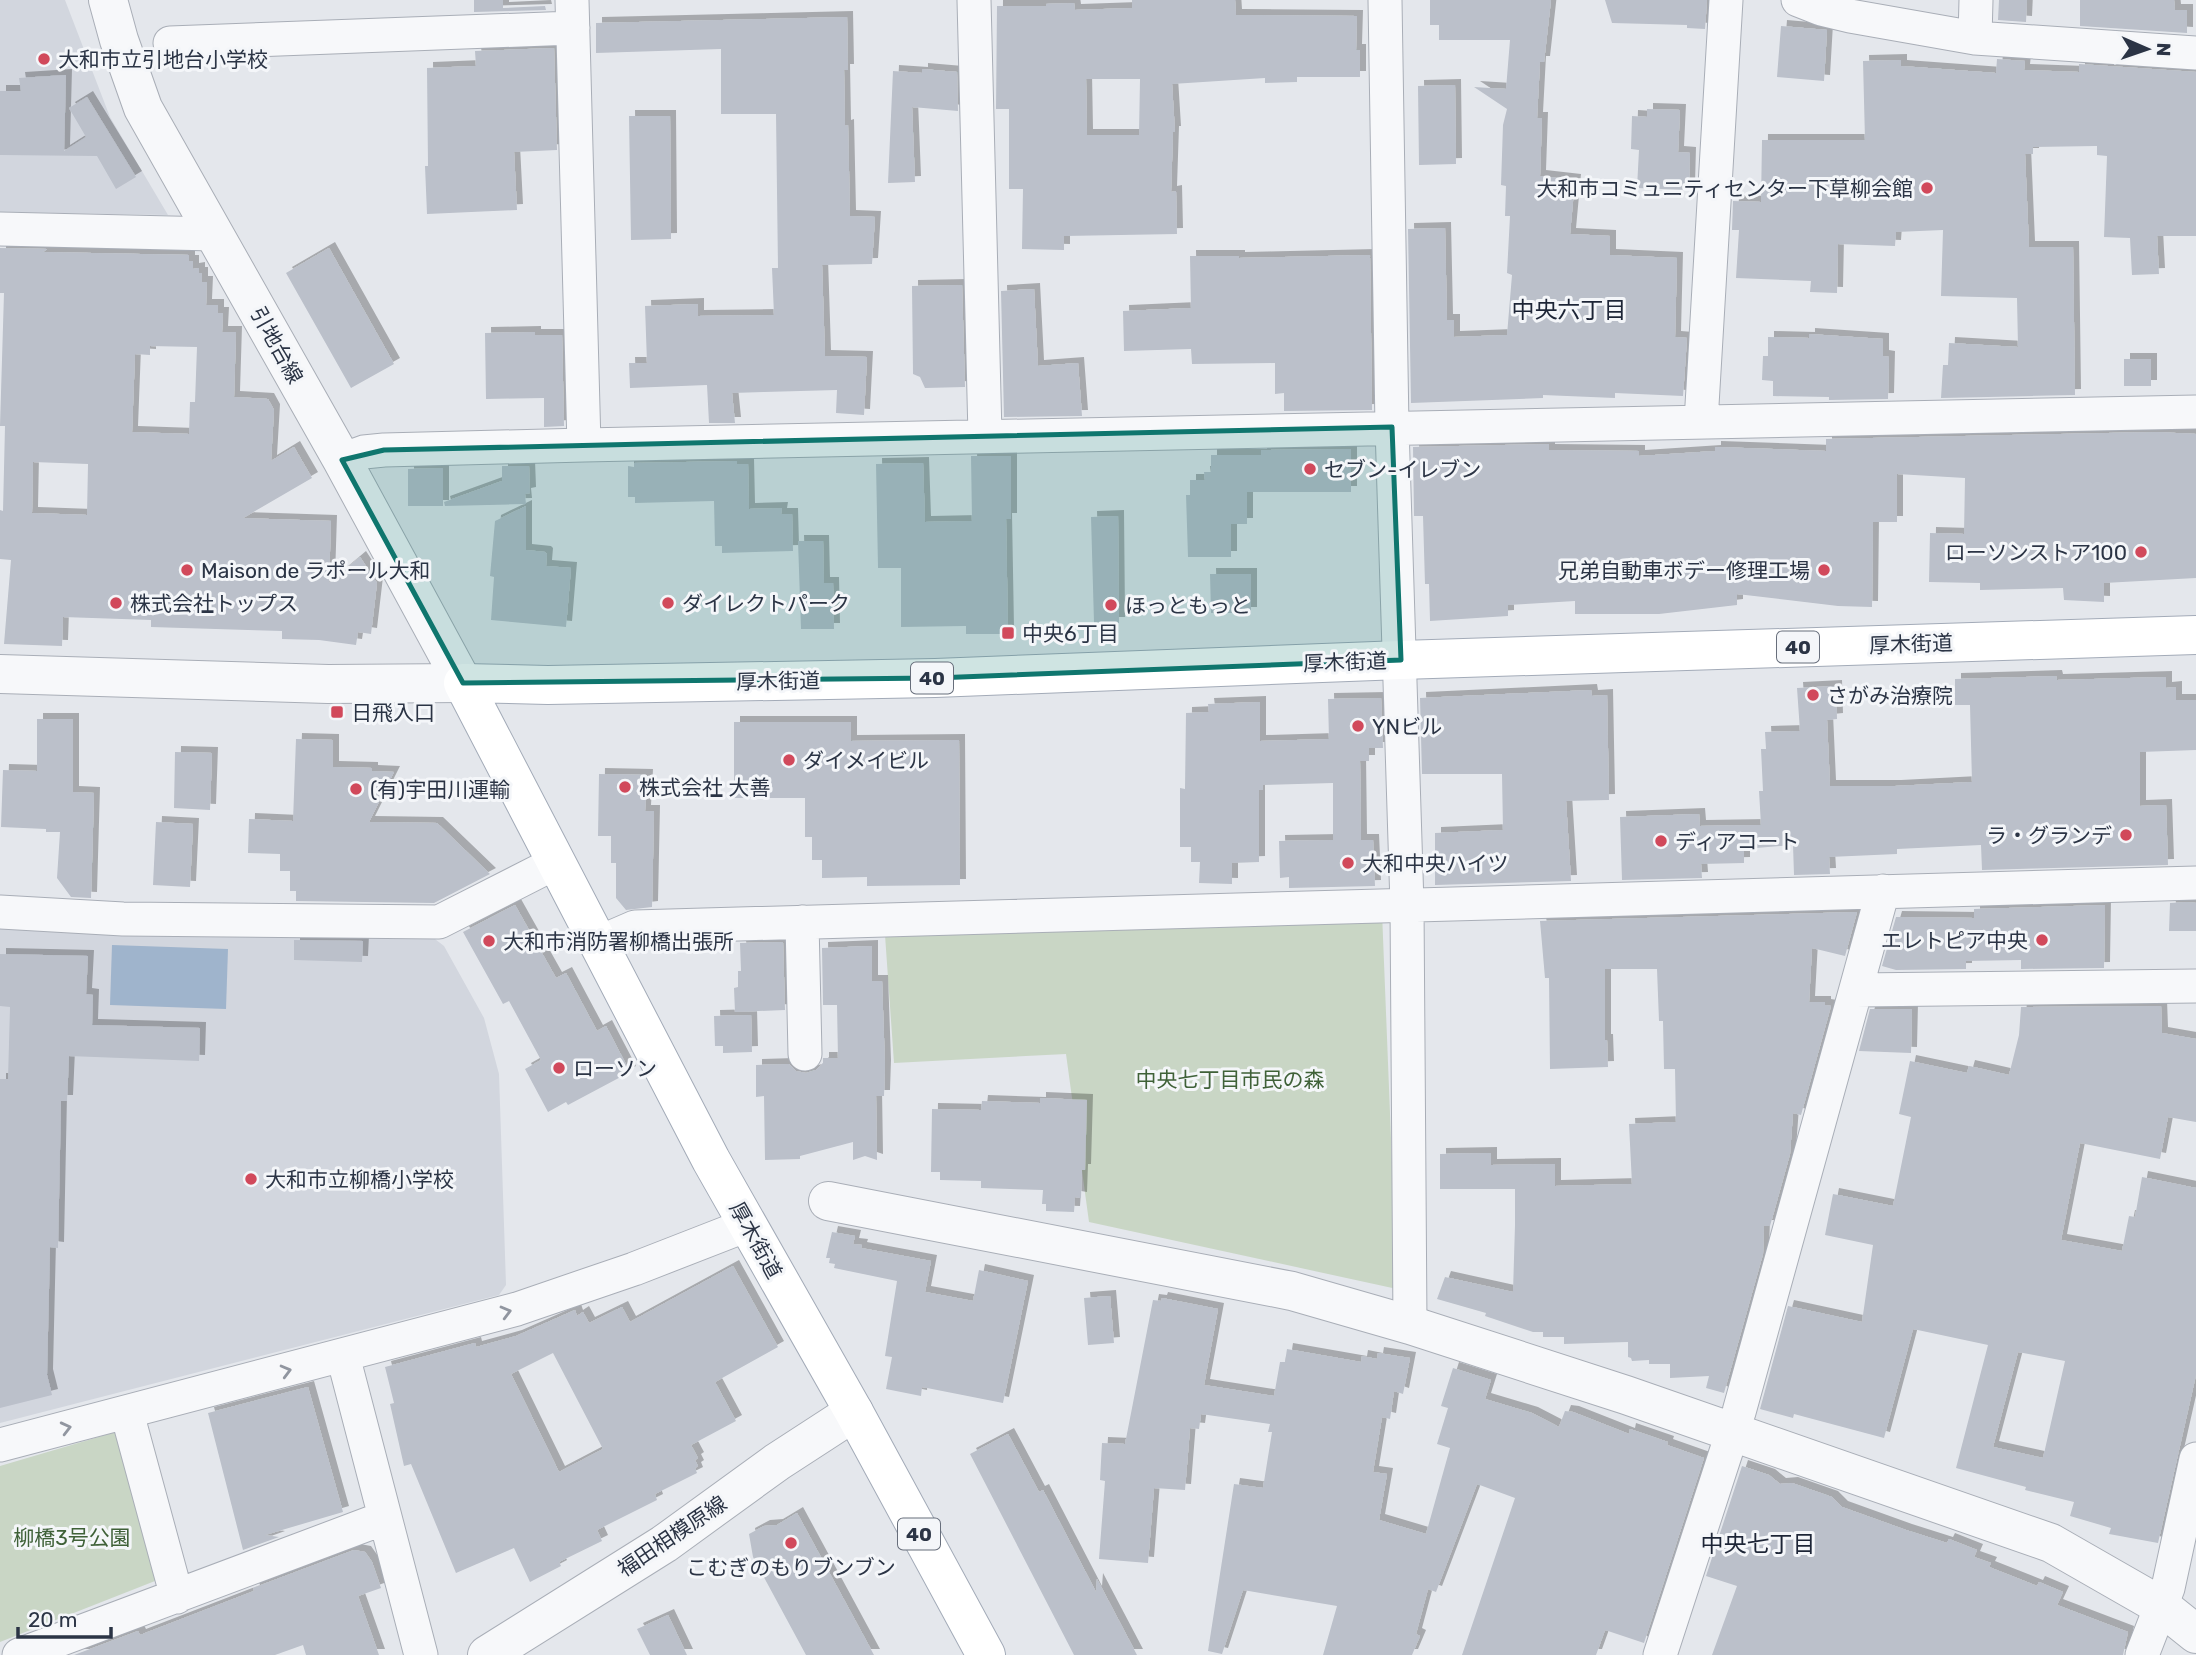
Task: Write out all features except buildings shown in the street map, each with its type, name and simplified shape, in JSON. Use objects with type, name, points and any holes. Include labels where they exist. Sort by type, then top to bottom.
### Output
[{"type":"main road","name":"厚木街道","points":[[986,1655],[854,1412],[747,1225],[463,683],[548,685],[935,678],[1401,660],[2196,635]]},
{"type":"street","name":"引地台線","points":[[108,0],[143,107],[342,460],[463,683]]},
{"type":"street","points":[[974,0],[985,435]]},
{"type":"street","points":[[1385,0],[1392,427],[1407,905],[1410,1325]]},
{"type":"street","points":[[1701,422],[1726,0]]},
{"type":"street","points":[[1798,0],[1850,16],[1975,38],[2196,53]]},
{"type":"street","points":[[1975,38],[1976,0]]},
{"type":"street","points":[[170,43],[572,14],[584,445]]},
{"type":"street","points":[[0,229],[214,234]]},
{"type":"street","points":[[342,460],[364,452],[384,450],[985,435],[2196,412]]},
{"type":"street","points":[[0,674],[328,684],[463,683]]},
{"type":"street","points":[[0,912],[123,919],[439,922],[555,863]]},
{"type":"street","points":[[598,943],[635,927],[2196,883]]},
{"type":"street","points":[[1660,1655],[1733,1432],[1883,891]]},
{"type":"street","points":[[802,922],[805,1054]]},
{"type":"street","points":[[1856,990],[2196,986]]},
{"type":"street","points":[[828,1201],[1292,1292],[1410,1325],[2052,1542],[2161,1606],[2196,1634]]},
{"type":"street","points":[[0,1445],[517,1309],[635,1269],[747,1225]]},
{"type":"street","points":[[342,1356],[421,1655]]},
{"type":"street","name":"福田相模原線","points":[[487,1655],[664,1544],[777,1462],[854,1412]]},
{"type":"street","points":[[127,1413],[177,1597]]},
{"type":"street","points":[[2142,1655],[2168,1588],[2196,1459]]},
{"type":"street","points":[[19,1655],[384,1518]]},
{"type":"highlighted area","points":[[1392,427],[1401,660],[935,678],[463,683],[342,460],[384,450]]},
{"type":"shaded area","name":"大和市立引地台小学校","points":[[0,0],[65,0],[110,117],[168,215],[0,212]]},
{"type":"shaded area","name":"大和市立柳橋小学校","points":[[0,922],[431,936],[444,946],[484,1018],[499,1074],[506,1285],[499,1295],[0,1423]]},
{"type":"green space","name":"中央七丁目市民の森","points":[[1382,912],[1397,1289],[1089,1222],[1066,1054],[894,1063],[885,935]]},
{"type":"green space","name":"柳橋3号公園","points":[[119,1431],[155,1581],[0,1642],[0,1466]]},
{"type":"water","points":[[112,945],[228,949],[226,1009],[110,1005]]},
{"type":"place","name":"大和市立引地台小学校","points":[[44,59]]},
{"type":"place","name":"大和市コミュニティセンター下草柳会館","points":[[1927,188]]},
{"type":"place","name":"セブン-イレブン","points":[[1310,469]]},
{"type":"place","name":"ローソンストア100","points":[[2141,552]]},
{"type":"place","name":"Maison de ラポール大和","points":[[187,570]]},
{"type":"place","name":"兄弟自動車ボデー修理工場","points":[[1824,570]]},
{"type":"place","name":"株式会社トップス","points":[[116,603]]},
{"type":"place","name":"ダイレクトパーク","points":[[668,603]]},
{"type":"place","name":"ほっともっと","points":[[1111,605]]},
{"type":"place","name":"中央6丁目","points":[[1008,633]]},
{"type":"place","name":"さがみ治療院","points":[[1813,695]]},
{"type":"place","name":"日飛入口","points":[[337,712]]},
{"type":"place","name":"YNビル","points":[[1358,726]]},
{"type":"place","name":"ダイメイビル","points":[[789,760]]},
{"type":"place","name":"株式会社 大善","points":[[625,787]]},
{"type":"place","name":"(有)宇田川運輸","points":[[356,789]]},
{"type":"place","name":"ラ・グランデ","points":[[2126,835]]},
{"type":"place","name":"ディアコート","points":[[1661,841]]},
{"type":"place","name":"大和中央ハイツ","points":[[1348,863]]},
{"type":"place","name":"エレトピア中央","points":[[2042,940]]},
{"type":"place","name":"大和市消防署柳橋出張所","points":[[489,941]]},
{"type":"place","name":"ローソン","points":[[559,1068]]},
{"type":"place","name":"大和市立柳橋小学校","points":[[251,1179]]},
{"type":"place","name":"こむぎのもりブンブン","points":[[791,1543]]},
{"type":"district","name":"中央六丁目","points":[[1569,310]]},
{"type":"district","name":"中央七丁目","points":[[1758,1544]]}]
